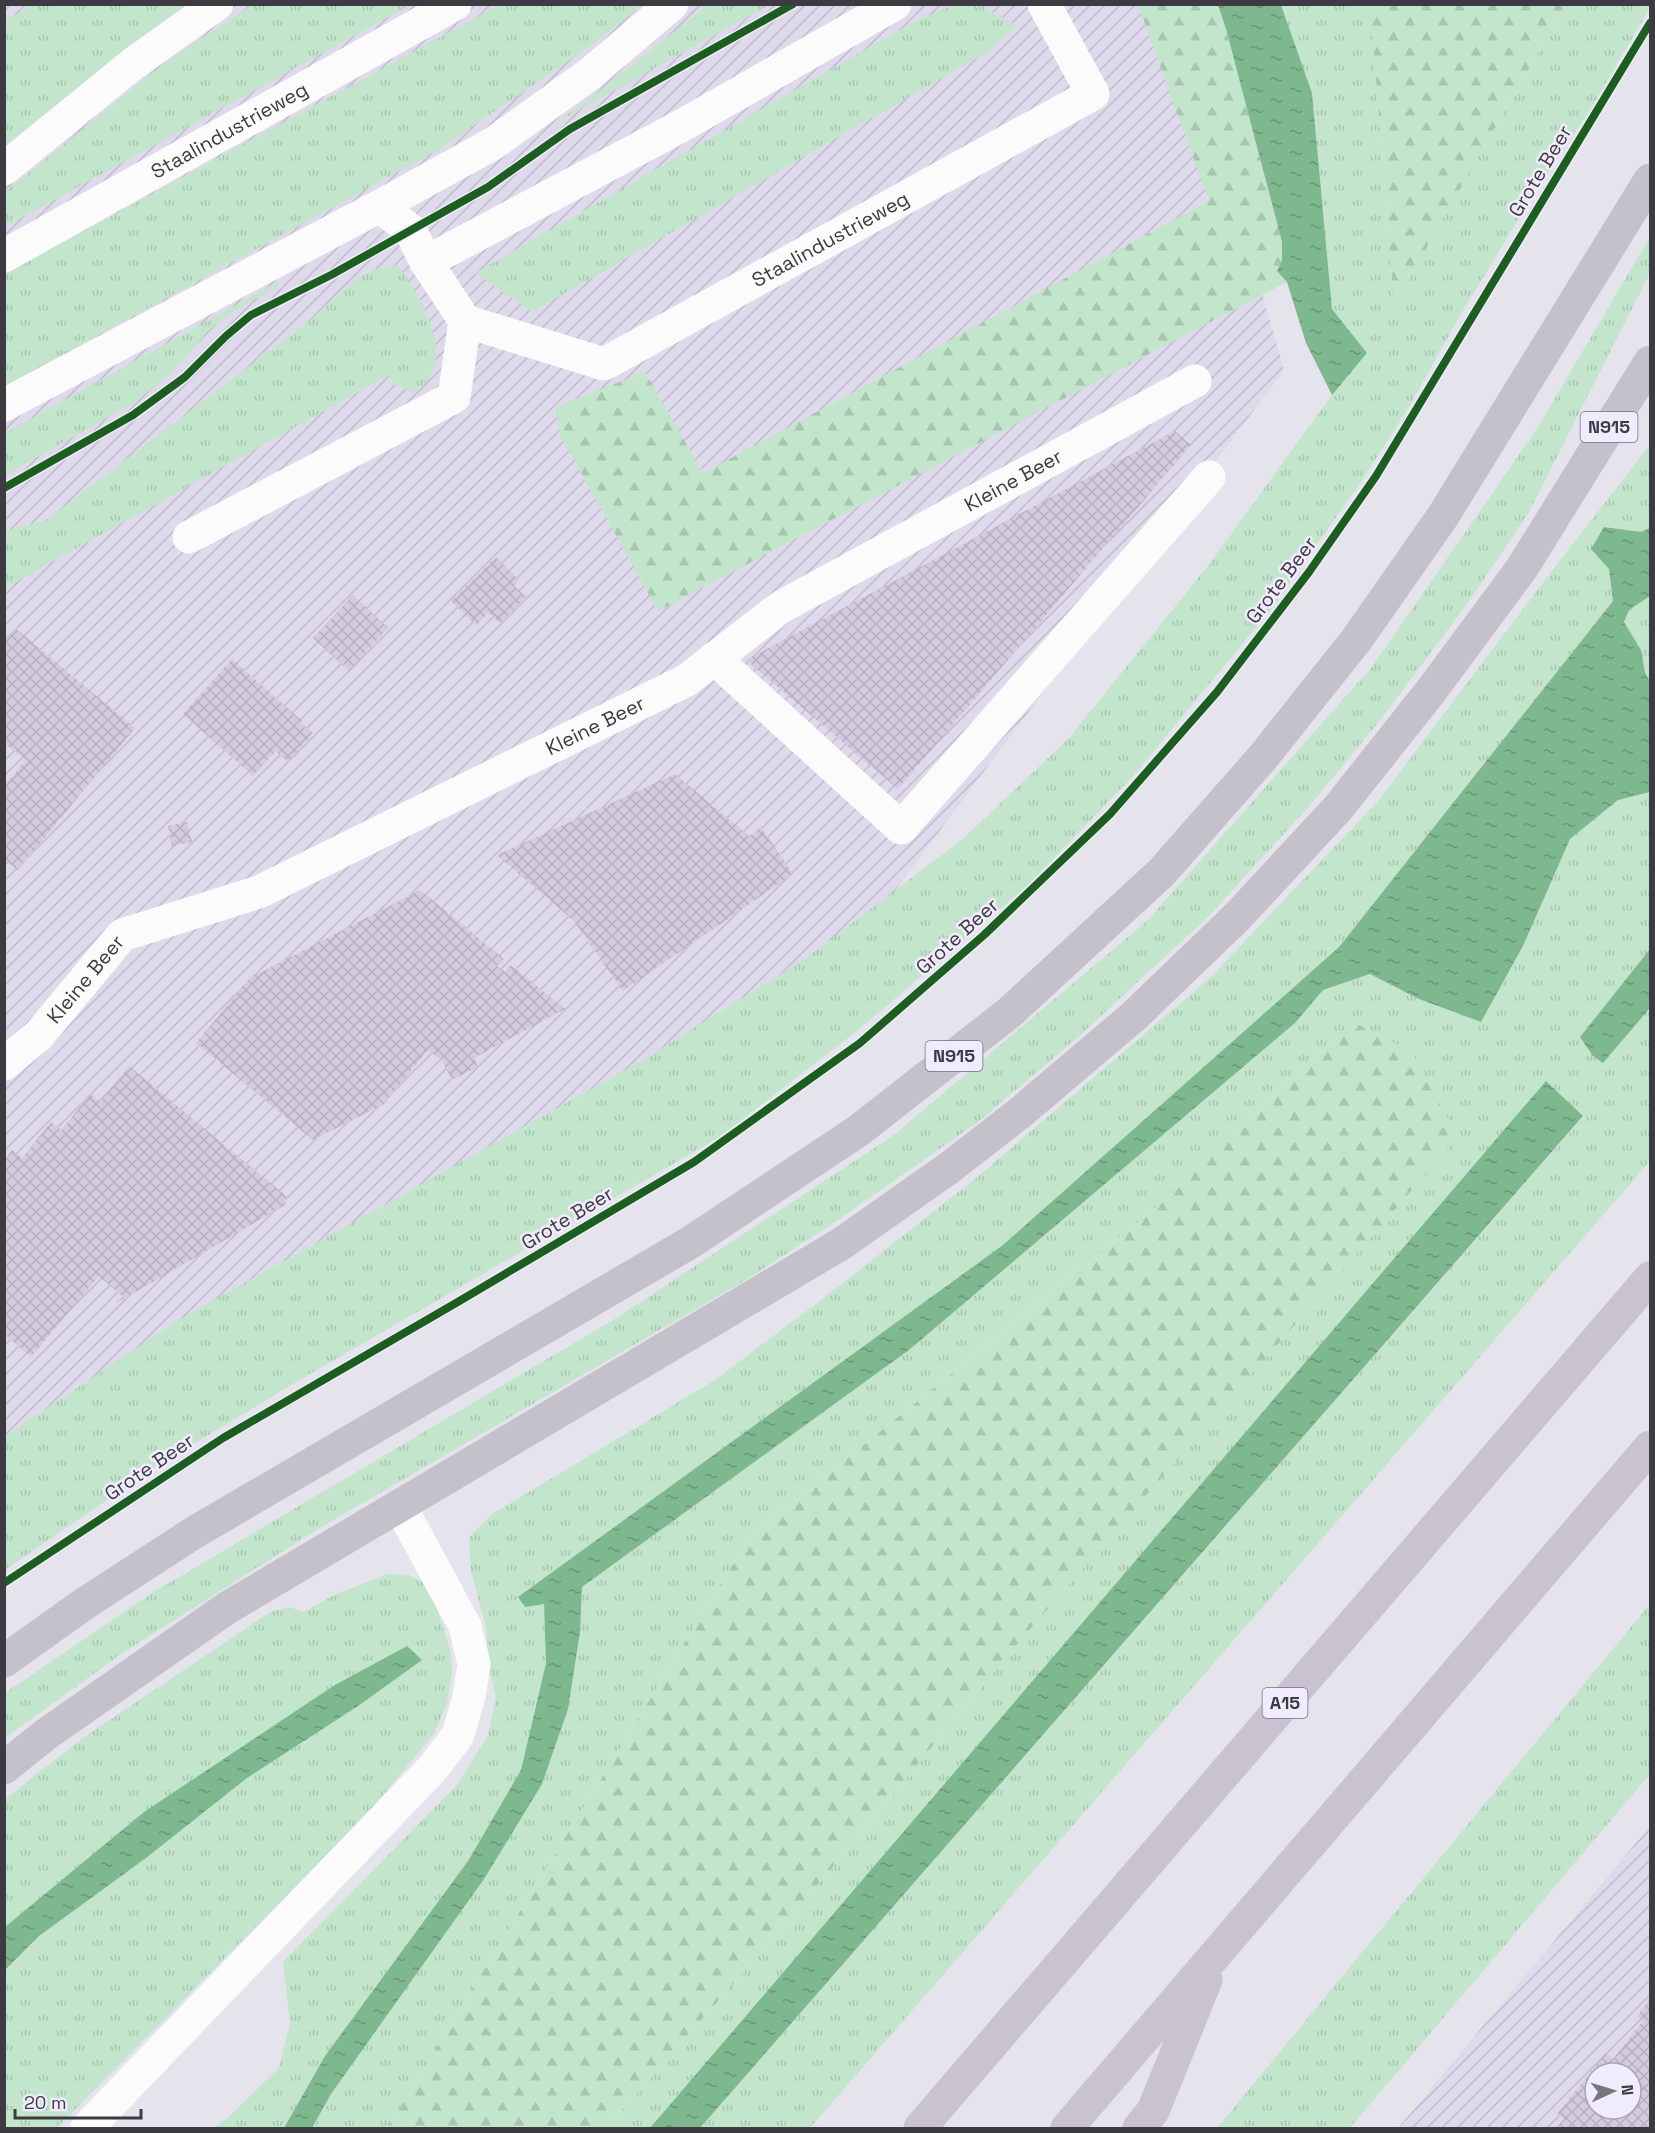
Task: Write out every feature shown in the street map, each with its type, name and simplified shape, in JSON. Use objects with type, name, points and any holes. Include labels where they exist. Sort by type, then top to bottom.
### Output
[{"type":"highway","name":"A15","points":[[921,2128],[1650,1278]]},
{"type":"highway","points":[[1067,2128],[1650,1447]]},
{"type":"highway","points":[[1139,2128],[1153,2111],[1216,1953]]},
{"type":"main road","name":"N915","points":[[4,1661],[84,1604],[195,1532],[691,1242],[858,1131],[1010,1012],[1162,872],[1263,757],[1358,639],[1443,516],[1650,180]]},
{"type":"main road","name":"N915","points":[[4,1768],[45,1735],[227,1608],[841,1244],[949,1168],[1021,1112],[1134,1016],[1237,917],[1338,808],[1431,691],[1522,568],[1650,362]]},
{"type":"street","points":[[4,169],[134,63],[217,4]]},
{"type":"street","name":"Staalindustrieweg","points":[[4,256],[455,4]]},
{"type":"street","points":[[4,405],[380,206],[494,143],[591,73],[672,4]]},
{"type":"street","points":[[426,262],[681,126],[895,4]]},
{"type":"street","name":"Staalindustrieweg","points":[[465,321],[604,364],[1093,94],[1044,4]]},
{"type":"street","points":[[189,537],[454,397],[465,321],[426,262],[410,230],[380,206]]},
{"type":"street","name":"Kleine Beer","points":[[4,1064],[39,1035],[122,935],[259,892],[687,680],[781,607],[1196,381]]},
{"type":"street","points":[[714,658],[901,828],[1209,477]]},
{"type":"street","points":[[87,2128],[433,1768],[458,1735],[469,1697],[474,1664],[465,1626],[400,1506]]},
{"type":"shaded area","points":[[5,5],[1179,5],[1284,370],[850,951],[5,1489]]},
{"type":"shaded area","points":[[1650,1826],[1650,2128],[1398,2128]]},
{"type":"green space","points":[[33,5],[185,5],[5,145],[4,21]]},
{"type":"green space","points":[[253,5],[410,5],[5,227],[5,192],[172,57]]},
{"type":"green space","points":[[499,5],[643,5],[585,50],[438,150],[5,386],[5,274]]},
{"type":"green space","points":[[708,5],[769,5],[550,126],[585,102]]},
{"type":"green space","points":[[955,5],[984,7],[1017,26],[988,52],[532,312],[475,273],[915,21]]},
{"type":"green space","points":[[1138,5],[1218,5],[1282,242],[1282,260],[1277,271],[1287,282],[658,611],[560,435],[555,407],[645,372],[703,473],[1209,201]]},
{"type":"green space","points":[[1281,5],[1370,5],[1394,304],[1565,5],[1650,5],[1650,8],[1588,113],[1532,197],[1459,317],[1410,405],[1363,479],[1275,604],[1135,774],[1029,884],[857,1031],[718,1138],[296,1382],[152,1469],[5,1570],[5,1436],[180,1319],[636,1064],[803,960],[963,839],[1069,738],[1211,562],[1332,395],[1367,353],[1332,309],[1312,93]]},
{"type":"green space","points":[[1370,5],[1565,5],[1394,305]]},
{"type":"green space","points":[[1650,237],[1650,273],[1529,512],[1472,597],[1381,719],[1311,804],[1207,918],[1077,1038],[978,1122],[838,1220],[749,1278],[318,1529],[121,1654],[5,1738],[5,1693],[152,1593],[613,1320],[894,1135],[1147,921],[1371,668],[1535,432]]},
{"type":"green space","points":[[398,265],[422,304],[436,347],[431,376],[423,385],[414,392],[394,385],[389,375],[5,588],[5,531],[46,520],[310,320],[358,278],[373,270]]},
{"type":"green space","points":[[277,282],[279,286],[237,309],[209,330],[170,374],[134,403],[5,475],[5,433]]},
{"type":"green space","points":[[1650,445],[1650,528],[1641,532],[1604,527],[1613,601],[1339,947],[1003,1245],[544,1604],[546,1663],[521,1770],[468,1861],[325,2056],[284,2128],[213,2128],[230,2116],[279,2068],[290,2023],[283,1962],[458,1784],[488,1735],[496,1696],[488,1665],[486,1627],[471,1571],[469,1537],[492,1514],[715,1380],[829,1294],[975,1179],[1212,976],[1378,801]]},
{"type":"green space","points":[[1650,596],[1650,682],[1645,672],[1641,650],[1624,622],[1629,610]]},
{"type":"green space","points":[[1650,792],[1650,949],[1580,1037],[1603,1062],[1650,1008],[1650,1161],[810,2128],[700,2128],[1583,1117],[1547,1082],[650,2128],[606,2128],[771,1941],[1018,1643],[1355,1023],[1302,1069],[1167,1199],[749,1538],[387,2128],[312,2128],[331,2094],[484,1879],[568,1709],[580,1632],[582,1587],[909,1350],[1295,1023],[1323,990],[1370,974],[1419,999],[1481,1022],[1523,946],[1570,839],[1618,800]]},
{"type":"green space","points":[[1355,1023],[1412,1052],[1458,1137],[1018,1643],[771,1941],[606,2128],[387,2128],[749,1538],[1167,1199],[1302,1069]]},
{"type":"green space","points":[[388,1574],[408,1575],[429,1585],[451,1652],[452,1674],[447,1703],[433,1735],[368,1813],[57,2128],[5,2128],[5,1970],[39,1936],[146,1858],[247,1778],[361,1704],[422,1660],[5,1927],[5,1799],[83,1738],[270,1612],[289,1607],[303,1612],[336,1594]]},
{"type":"green space","points":[[1650,1604],[1650,1774],[1350,2128],[1217,2128]]},
{"type":"water","points":[[1218,5],[1281,5],[1312,93],[1332,309],[1367,353],[1332,395],[1306,343],[1287,282],[1277,271],[1282,260],[1282,242]]},
{"type":"water","points":[[1604,527],[1641,532],[1650,528],[1650,596],[1629,610],[1624,622],[1641,650],[1645,672],[1650,682],[1650,792],[1618,800],[1570,839],[1523,946],[1481,1022],[1419,999],[1370,974],[1323,990],[1295,1023],[909,1350],[582,1587],[580,1632],[568,1709],[542,1784],[484,1879],[331,2094],[312,2128],[284,2128],[325,2056],[468,1861],[521,1770],[546,1663],[544,1604],[525,1607],[518,1597],[1003,1245],[1339,947],[1613,601],[1609,569],[1591,549]]},
{"type":"water","points":[[1650,949],[1650,1008],[1603,1063],[1593,1056],[1580,1037]]},
{"type":"water","points":[[1546,1081],[1583,1116],[700,2128],[650,2128]]},
{"type":"water","points":[[407,1646],[422,1660],[361,1704],[247,1778],[146,1858],[39,1936],[5,1970],[5,1927],[144,1812],[335,1685]]},
{"type":"building","points":[[1175,431],[1191,445],[898,789],[746,660]]},
{"type":"building","points":[[496,557],[519,580],[514,586],[526,597],[500,623],[489,613],[476,625],[451,601]]},
{"type":"building","points":[[353,595],[388,628],[349,671],[313,638]]},
{"type":"building","points":[[16,629],[135,728],[18,870],[4,859],[4,786],[26,760],[4,743],[4,643]]},
{"type":"building","points":[[232,659],[313,733],[288,762],[276,751],[253,776],[183,714]]},
{"type":"building","points":[[675,774],[749,836],[761,827],[793,874],[623,991],[574,921],[497,855]]},
{"type":"building","points":[[187,822],[192,842],[172,846],[168,826]]},
{"type":"building","points":[[420,890],[504,959],[497,966],[505,972],[511,965],[565,1009],[474,1058],[478,1067],[452,1080],[442,1061],[428,1050],[384,1104],[313,1140],[196,1043],[250,978]]},
{"type":"building","points":[[129,1066],[286,1196],[285,1205],[117,1303],[116,1301],[123,1297],[99,1276],[31,1357],[4,1334],[4,1161],[12,1150],[22,1158],[51,1122],[61,1130],[91,1094],[100,1102]]},
{"type":"building","points":[[1650,1999],[1650,2128],[1556,2128],[1564,2119],[1557,2114],[1583,2082],[1583,2121],[1643,2121],[1643,2061],[1600,2061],[1606,2053],[1613,2059],[1643,2021],[1637,2016]]},
{"type":"cycle path","points":[[4,488],[133,415],[185,377],[226,336],[251,315],[331,275],[488,187],[570,129],[793,4]]},
{"type":"cycle path","name":"Grote Beer","points":[[4,1583],[223,1438],[694,1162],[860,1043],[984,935],[1110,814],[1217,692],[1309,572],[1376,476],[1650,23]]}]
